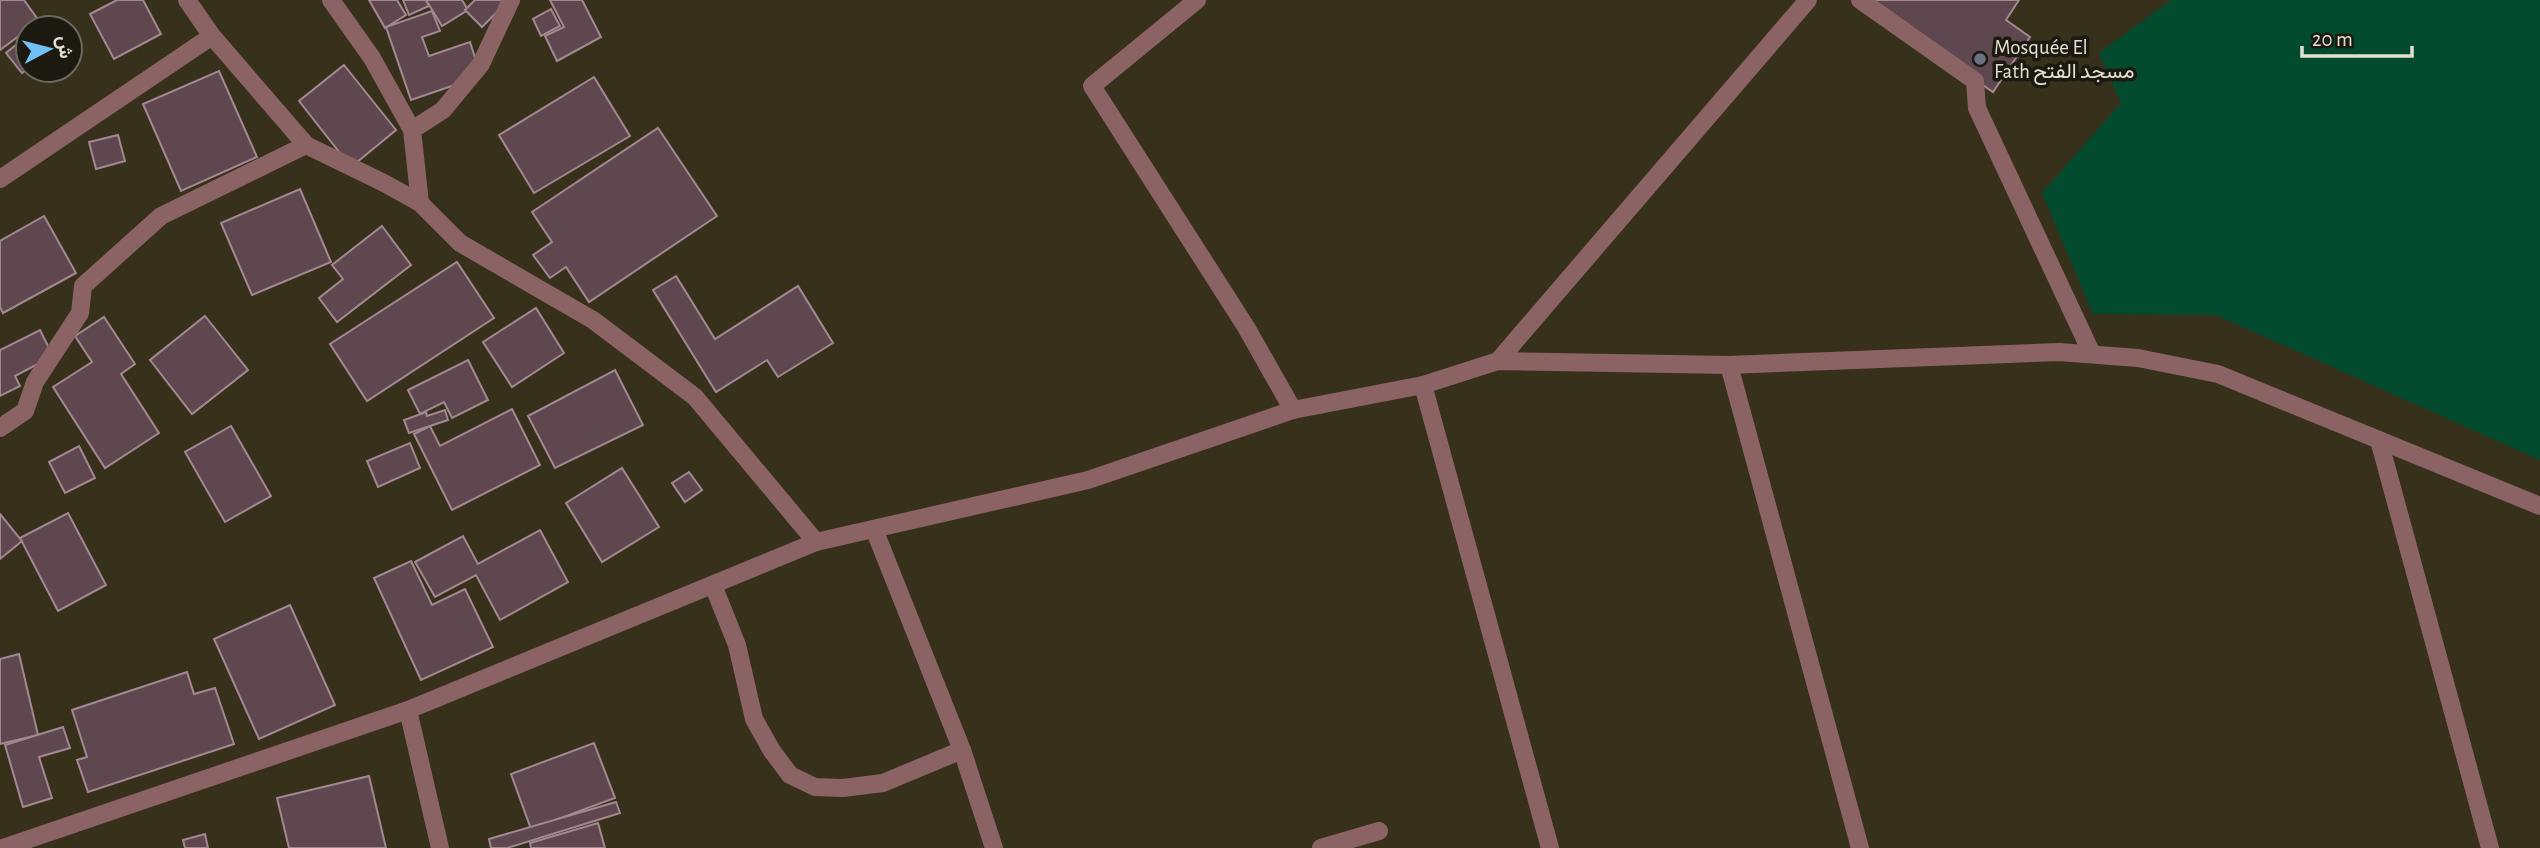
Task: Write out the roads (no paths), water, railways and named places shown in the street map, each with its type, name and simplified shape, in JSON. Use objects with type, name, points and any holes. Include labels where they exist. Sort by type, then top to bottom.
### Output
[{"type":"street","points":[[187,0],[212,36],[306,145],[420,203],[460,243],[593,320],[695,397],[816,542]]},
{"type":"street","points":[[331,0],[372,58],[412,130],[420,203]]},
{"type":"street","points":[[412,130],[443,110],[481,64],[511,0]]},
{"type":"street","points":[[1196,0],[1092,86],[1246,327],[1293,410]]},
{"type":"street","points":[[1498,361],[1808,0]]},
{"type":"street","points":[[1860,0],[1975,80],[1977,108],[2092,354]]},
{"type":"street","points":[[0,179],[212,36]]},
{"type":"street","points":[[0,428],[24,411],[34,382],[80,313],[83,286],[161,216],[306,145]]},
{"type":"street","points":[[2,848],[408,710],[816,542],[1088,480],[1293,410],[1423,386],[1498,361],[1729,365],[2059,352],[2138,358],[2218,374],[2540,506]]},
{"type":"street","points":[[1729,365],[1860,848]]},
{"type":"street","points":[[1423,386],[1550,848]]},
{"type":"street","points":[[2379,440],[2490,848]]},
{"type":"street","points":[[874,528],[961,750],[994,848]]},
{"type":"street","points":[[713,585],[737,645],[754,719],[772,751],[790,775],[815,787],[843,788],[883,783],[961,750]]},
{"type":"street","points":[[408,710],[440,848]]},
{"type":"street","points":[[1321,848],[1379,831]]},
{"type":"place","name":"Mosquée El Fath مسجد الفتح","points":[[1980,59]]}]
